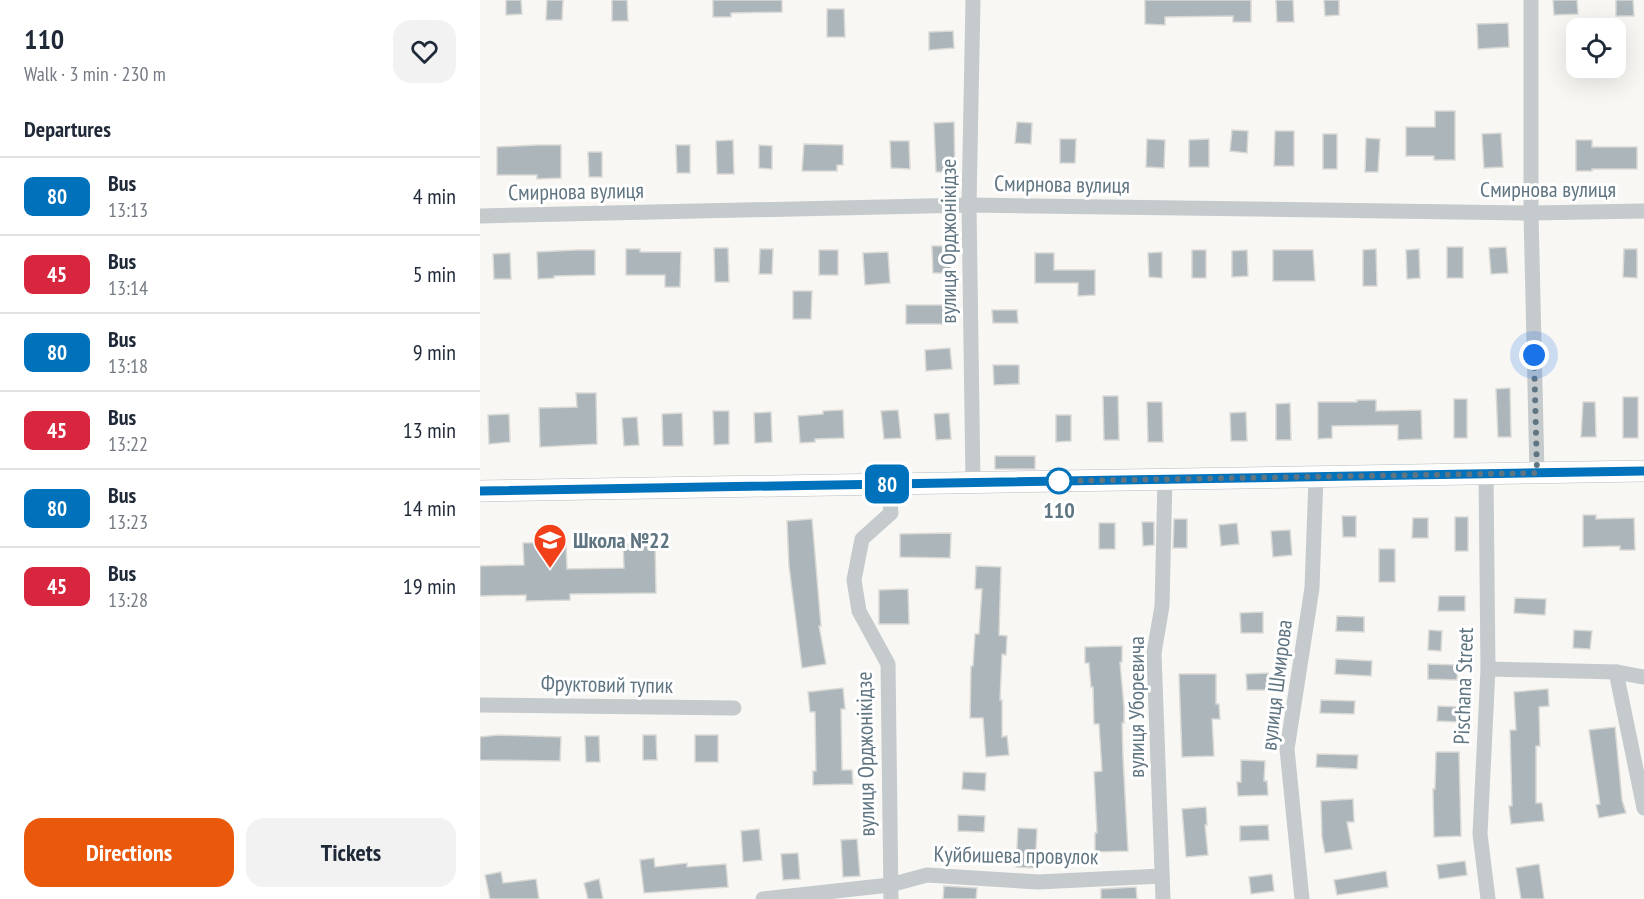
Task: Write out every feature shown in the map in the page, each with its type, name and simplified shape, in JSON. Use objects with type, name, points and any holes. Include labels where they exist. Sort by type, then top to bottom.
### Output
[{"type":"street","name":"вулиця Орджонікідзе","points":[[973,0],[969,205],[973,483]]},
{"type":"street","points":[[1532,0],[1531,213],[1537,473]]},
{"type":"street","name":"Смирнова вулиця","points":[[480,216],[969,205],[1531,213],[1644,211]]},
{"type":"street","points":[[480,491],[1644,471]]},
{"type":"street","name":"Pischana Street","points":[[1486,474],[1488,669],[1480,834],[1488,899]]},
{"type":"street","name":"вулиця Шмирова","points":[[1302,899],[1287,749],[1312,588],[1316,477]]},
{"type":"street","name":"вулиця Уборевича","points":[[1163,899],[1154,653],[1162,606],[1165,479]]},
{"type":"street","name":"вулиця Орджонікідзе","points":[[888,484],[891,513],[862,539],[854,580],[859,611],[888,664],[890,892]]},
{"type":"street","points":[[1488,669],[1616,672],[1644,677]]},
{"type":"street","points":[[1616,672],[1644,808]]},
{"type":"street","name":"Фруктовий тупик","points":[[480,705],[734,708]]},
{"type":"street","name":"Куйбишева провулок","points":[[763,899],[890,892],[927,875],[1038,882],[1162,876]]},
{"type":"building","points":[[506,0],[521,0],[522,14],[506,15]]},
{"type":"building","points":[[547,0],[563,0],[562,20],[546,20]]},
{"type":"building","points":[[612,0],[627,0],[628,21],[612,21]]},
{"type":"building","points":[[713,0],[782,0],[782,12],[731,13],[731,17],[713,17]]},
{"type":"building","points":[[1145,0],[1251,0],[1251,22],[1233,22],[1233,16],[1165,17],[1165,25],[1145,24]]},
{"type":"building","points":[[1276,0],[1293,0],[1294,22],[1277,22]]},
{"type":"building","points":[[1324,0],[1339,0],[1339,15],[1325,16]]},
{"type":"building","points":[[1553,0],[1577,0],[1578,14],[1554,15]]},
{"type":"building","points":[[1616,0],[1633,0],[1634,16],[1616,16]]},
{"type":"building","points":[[827,9],[844,9],[845,37],[827,37]]},
{"type":"building","points":[[1508,23],[1509,47],[1478,49],[1477,24]]},
{"type":"building","points":[[953,31],[954,48],[929,50],[929,32]]},
{"type":"building","points":[[1435,111],[1455,111],[1455,160],[1434,160],[1434,156],[1406,156],[1406,127],[1435,127]]},
{"type":"building","points":[[954,122],[955,172],[936,172],[934,123]]},
{"type":"building","points":[[1017,122],[1032,123],[1031,144],[1015,143]]},
{"type":"building","points":[[1232,130],[1248,131],[1247,153],[1230,151]]},
{"type":"building","points":[[1275,131],[1294,131],[1294,166],[1274,166]]},
{"type":"building","points":[[1501,133],[1503,167],[1484,168],[1482,134]]},
{"type":"building","points":[[1323,134],[1337,134],[1337,169],[1323,169]]},
{"type":"building","points":[[1366,138],[1380,139],[1378,172],[1365,172]]},
{"type":"building","points":[[1060,139],[1076,139],[1075,163],[1060,163]]},
{"type":"building","points":[[1147,139],[1165,140],[1164,168],[1146,167]]},
{"type":"building","points":[[1209,139],[1209,167],[1189,167],[1189,140]]},
{"type":"building","points":[[733,140],[734,174],[717,174],[716,141]]},
{"type":"building","points":[[1576,140],[1592,140],[1592,147],[1637,147],[1637,169],[1576,171]]},
{"type":"building","points":[[890,141],[909,141],[910,169],[891,168]]},
{"type":"building","points":[[804,144],[843,145],[843,165],[837,165],[837,171],[802,171]]},
{"type":"building","points":[[561,145],[561,178],[537,179],[537,175],[497,175],[497,147]]},
{"type":"building","points":[[676,145],[690,145],[690,173],[677,173]]},
{"type":"building","points":[[759,145],[772,146],[772,169],[759,168]]},
{"type":"building","points":[[588,152],[602,152],[602,177],[589,177]]},
{"type":"building","points":[[932,246],[950,246],[951,273],[933,273]]},
{"type":"building","points":[[1447,247],[1463,247],[1463,278],[1447,278]]},
{"type":"building","points":[[1506,247],[1508,273],[1491,274],[1489,248]]},
{"type":"building","points":[[714,248],[728,248],[729,282],[715,282]]},
{"type":"building","points":[[626,249],[640,249],[640,252],[681,252],[680,287],[665,287],[665,275],[626,275]]},
{"type":"building","points":[[760,249],[773,249],[772,274],[759,274]]},
{"type":"building","points":[[1376,249],[1377,286],[1363,286],[1363,250]]},
{"type":"building","points":[[1419,249],[1420,278],[1407,279],[1406,250]]},
{"type":"building","points":[[1624,249],[1637,249],[1637,278],[1623,277]]},
{"type":"building","points":[[595,250],[595,275],[554,276],[554,278],[538,279],[537,252]]},
{"type":"building","points":[[819,250],[838,250],[838,275],[819,275]]},
{"type":"building","points":[[1192,250],[1206,250],[1206,278],[1192,278]]},
{"type":"building","points":[[1247,250],[1248,276],[1232,277],[1232,251]]},
{"type":"building","points":[[1273,250],[1313,250],[1315,281],[1273,281]]},
{"type":"building","points":[[888,252],[890,283],[865,285],[863,253]]},
{"type":"building","points":[[1162,252],[1162,278],[1149,277],[1148,253]]},
{"type":"building","points":[[510,253],[511,279],[494,279],[493,254]]},
{"type":"building","points":[[1035,253],[1054,253],[1054,270],[1095,270],[1095,295],[1078,296],[1078,283],[1035,283]]},
{"type":"building","points":[[793,291],[812,291],[811,319],[793,319]]},
{"type":"building","points":[[906,305],[950,305],[951,324],[906,324]]},
{"type":"building","points":[[992,310],[1017,310],[1018,323],[993,323]]},
{"type":"building","points":[[950,348],[952,369],[926,371],[925,350]]},
{"type":"building","points":[[993,365],[1019,365],[1019,384],[994,385]]},
{"type":"building","points":[[1510,388],[1511,437],[1498,437],[1496,389]]},
{"type":"building","points":[[576,393],[596,393],[597,444],[540,447],[539,408],[577,407]]},
{"type":"building","points":[[1103,396],[1118,396],[1119,440],[1104,440]]},
{"type":"building","points":[[1623,397],[1638,397],[1638,438],[1623,438]]},
{"type":"building","points":[[1454,399],[1467,399],[1467,438],[1454,438]]},
{"type":"building","points":[[1357,400],[1376,400],[1376,411],[1421,410],[1422,439],[1398,440],[1398,425],[1332,426],[1332,438],[1318,439],[1318,402],[1357,402]]},
{"type":"building","points":[[1147,402],[1162,402],[1163,442],[1148,442]]},
{"type":"building","points":[[1583,402],[1595,402],[1596,437],[1581,437]]},
{"type":"building","points":[[1290,403],[1291,440],[1276,440],[1276,404]]},
{"type":"building","points":[[843,410],[844,438],[815,439],[815,442],[800,443],[798,416]]},
{"type":"building","points":[[898,410],[901,438],[884,439],[881,411]]},
{"type":"building","points":[[713,411],[729,411],[729,444],[714,445]]},
{"type":"building","points":[[771,412],[772,442],[755,443],[754,413]]},
{"type":"building","points":[[1246,412],[1247,441],[1231,441],[1230,413]]},
{"type":"building","points":[[682,413],[683,446],[663,446],[662,414]]},
{"type":"building","points":[[949,413],[951,439],[936,440],[934,414]]},
{"type":"building","points":[[509,414],[510,442],[489,444],[488,415]]},
{"type":"building","points":[[1056,415],[1071,415],[1071,441],[1056,442]]},
{"type":"building","points":[[637,417],[639,445],[624,446],[622,418]]},
{"type":"building","points":[[995,456],[1035,456],[1035,469],[995,469]]},
{"type":"building","points":[[1583,515],[1596,515],[1596,519],[1634,518],[1635,550],[1620,550],[1620,546],[1583,547]]},
{"type":"building","points":[[1342,516],[1356,516],[1356,537],[1343,537]]},
{"type":"building","points":[[1455,517],[1468,517],[1468,551],[1455,551]]},
{"type":"building","points":[[1413,518],[1428,518],[1428,538],[1412,538]]},
{"type":"building","points":[[812,519],[821,626],[819,626],[826,664],[802,668],[789,566],[787,521]]},
{"type":"building","points":[[1174,519],[1187,519],[1187,548],[1173,548]]},
{"type":"building","points":[[1142,522],[1154,522],[1154,545],[1143,546]]},
{"type":"building","points":[[1099,523],[1115,523],[1115,549],[1099,549]]},
{"type":"building","points":[[1237,523],[1239,544],[1221,546],[1219,525]]},
{"type":"building","points":[[1290,530],[1292,555],[1273,557],[1271,531]]},
{"type":"building","points":[[951,533],[950,558],[900,557],[900,534]]},
{"type":"building","points":[[566,542],[567,569],[624,568],[623,544],[655,543],[656,593],[570,594],[570,600],[526,601],[526,595],[480,596],[480,566],[524,565],[523,543]]},
{"type":"building","points":[[1379,549],[1395,549],[1395,582],[1379,582]]},
{"type":"building","points":[[976,566],[1001,567],[999,635],[1007,636],[1006,655],[1002,654],[1000,700],[1002,700],[1002,737],[1007,736],[1009,755],[986,757],[983,718],[970,718],[971,666],[973,666],[975,634],[979,634],[982,589],[975,589]]},
{"type":"building","points":[[908,589],[909,624],[879,624],[879,590]]},
{"type":"building","points":[[1439,596],[1465,596],[1465,611],[1438,611]]},
{"type":"building","points":[[1515,598],[1546,599],[1545,615],[1514,613]]},
{"type":"building","points":[[1263,612],[1263,633],[1241,633],[1240,613]]},
{"type":"building","points":[[1337,616],[1364,617],[1364,632],[1336,631]]},
{"type":"building","points":[[1429,630],[1442,631],[1441,651],[1428,650]]},
{"type":"building","points":[[1574,630],[1592,631],[1590,649],[1573,648]]},
{"type":"building","points":[[1122,646],[1122,662],[1120,662],[1124,708],[1124,723],[1122,723],[1128,851],[1095,852],[1095,833],[1097,833],[1094,772],[1102,771],[1099,724],[1094,724],[1093,687],[1091,687],[1089,663],[1085,663],[1085,647]]},
{"type":"building","points":[[1336,659],[1372,661],[1371,676],[1335,674]]},
{"type":"building","points":[[1428,664],[1458,665],[1457,680],[1428,679]]},
{"type":"building","points":[[1268,673],[1268,690],[1247,690],[1246,674]]},
{"type":"building","points":[[1179,674],[1216,674],[1216,704],[1219,704],[1220,719],[1212,719],[1214,756],[1182,757]]},
{"type":"building","points":[[843,688],[845,709],[841,709],[842,770],[852,770],[853,784],[813,785],[813,771],[816,771],[815,712],[810,712],[808,692]]},
{"type":"building","points":[[1548,689],[1549,706],[1539,707],[1540,746],[1536,746],[1536,803],[1542,803],[1544,821],[1511,824],[1509,806],[1512,806],[1510,730],[1516,730],[1514,692]]},
{"type":"building","points":[[1321,700],[1355,701],[1354,714],[1320,713]]},
{"type":"building","points":[[1438,706],[1460,707],[1460,722],[1437,721]]},
{"type":"building","points":[[1615,727],[1622,800],[1626,813],[1599,818],[1596,805],[1600,804],[1589,730]]},
{"type":"building","points":[[498,735],[561,737],[560,761],[480,760],[480,737]]},
{"type":"building","points":[[643,735],[656,735],[657,760],[643,760]]},
{"type":"building","points":[[695,735],[718,735],[718,762],[695,762]]},
{"type":"building","points":[[585,736],[599,736],[600,762],[586,762]]},
{"type":"building","points":[[1436,752],[1459,752],[1461,836],[1434,837],[1433,789],[1435,789]]},
{"type":"building","points":[[1317,754],[1358,755],[1357,769],[1316,767]]},
{"type":"building","points":[[1241,760],[1265,761],[1264,781],[1267,781],[1268,795],[1238,796],[1237,782],[1241,782]]},
{"type":"building","points":[[963,772],[986,773],[985,791],[962,789]]},
{"type":"building","points":[[1353,799],[1354,822],[1347,822],[1352,849],[1325,853],[1321,801]]},
{"type":"building","points":[[1206,807],[1208,855],[1186,857],[1182,809]]},
{"type":"building","points":[[958,815],[985,816],[984,832],[958,831]]},
{"type":"building","points":[[1268,825],[1269,840],[1240,841],[1240,826]]},
{"type":"building","points":[[1018,828],[1037,829],[1035,868],[1016,867]]},
{"type":"building","points":[[759,829],[762,860],[743,862],[741,831]]},
{"type":"building","points":[[857,839],[860,876],[843,877],[841,840]]},
{"type":"building","points":[[798,853],[800,879],[783,880],[781,854]]},
{"type":"building","points":[[654,858],[655,867],[687,863],[687,867],[726,864],[728,887],[644,893],[640,860]]},
{"type":"building","points":[[1465,861],[1467,875],[1439,879],[1437,865]]},
{"type":"building","points":[[1539,864],[1544,899],[1521,899],[1516,868]]},
{"type":"building","points":[[1386,871],[1388,887],[1337,895],[1334,880]]},
{"type":"building","points":[[501,872],[503,883],[536,879],[539,899],[490,899],[485,875]]},
{"type":"building","points":[[1272,874],[1274,891],[1251,894],[1249,877]]},
{"type":"building","points":[[599,879],[603,899],[588,899],[584,883]]},
{"type":"building","points":[[944,886],[977,888],[976,899],[943,899]]},
{"type":"building","points":[[1136,887],[1137,899],[1101,899],[1101,889]]},
{"type":"bus line","name":"80","points":[[480,491],[1644,471]]},
{"type":"place","name":"110","points":[[1059,481]]},
{"type":"place","name":"Школа №22","points":[[550,569]]},
{"type":"route","points":[[1059,481],[1537,473],[1534,355]]}]
